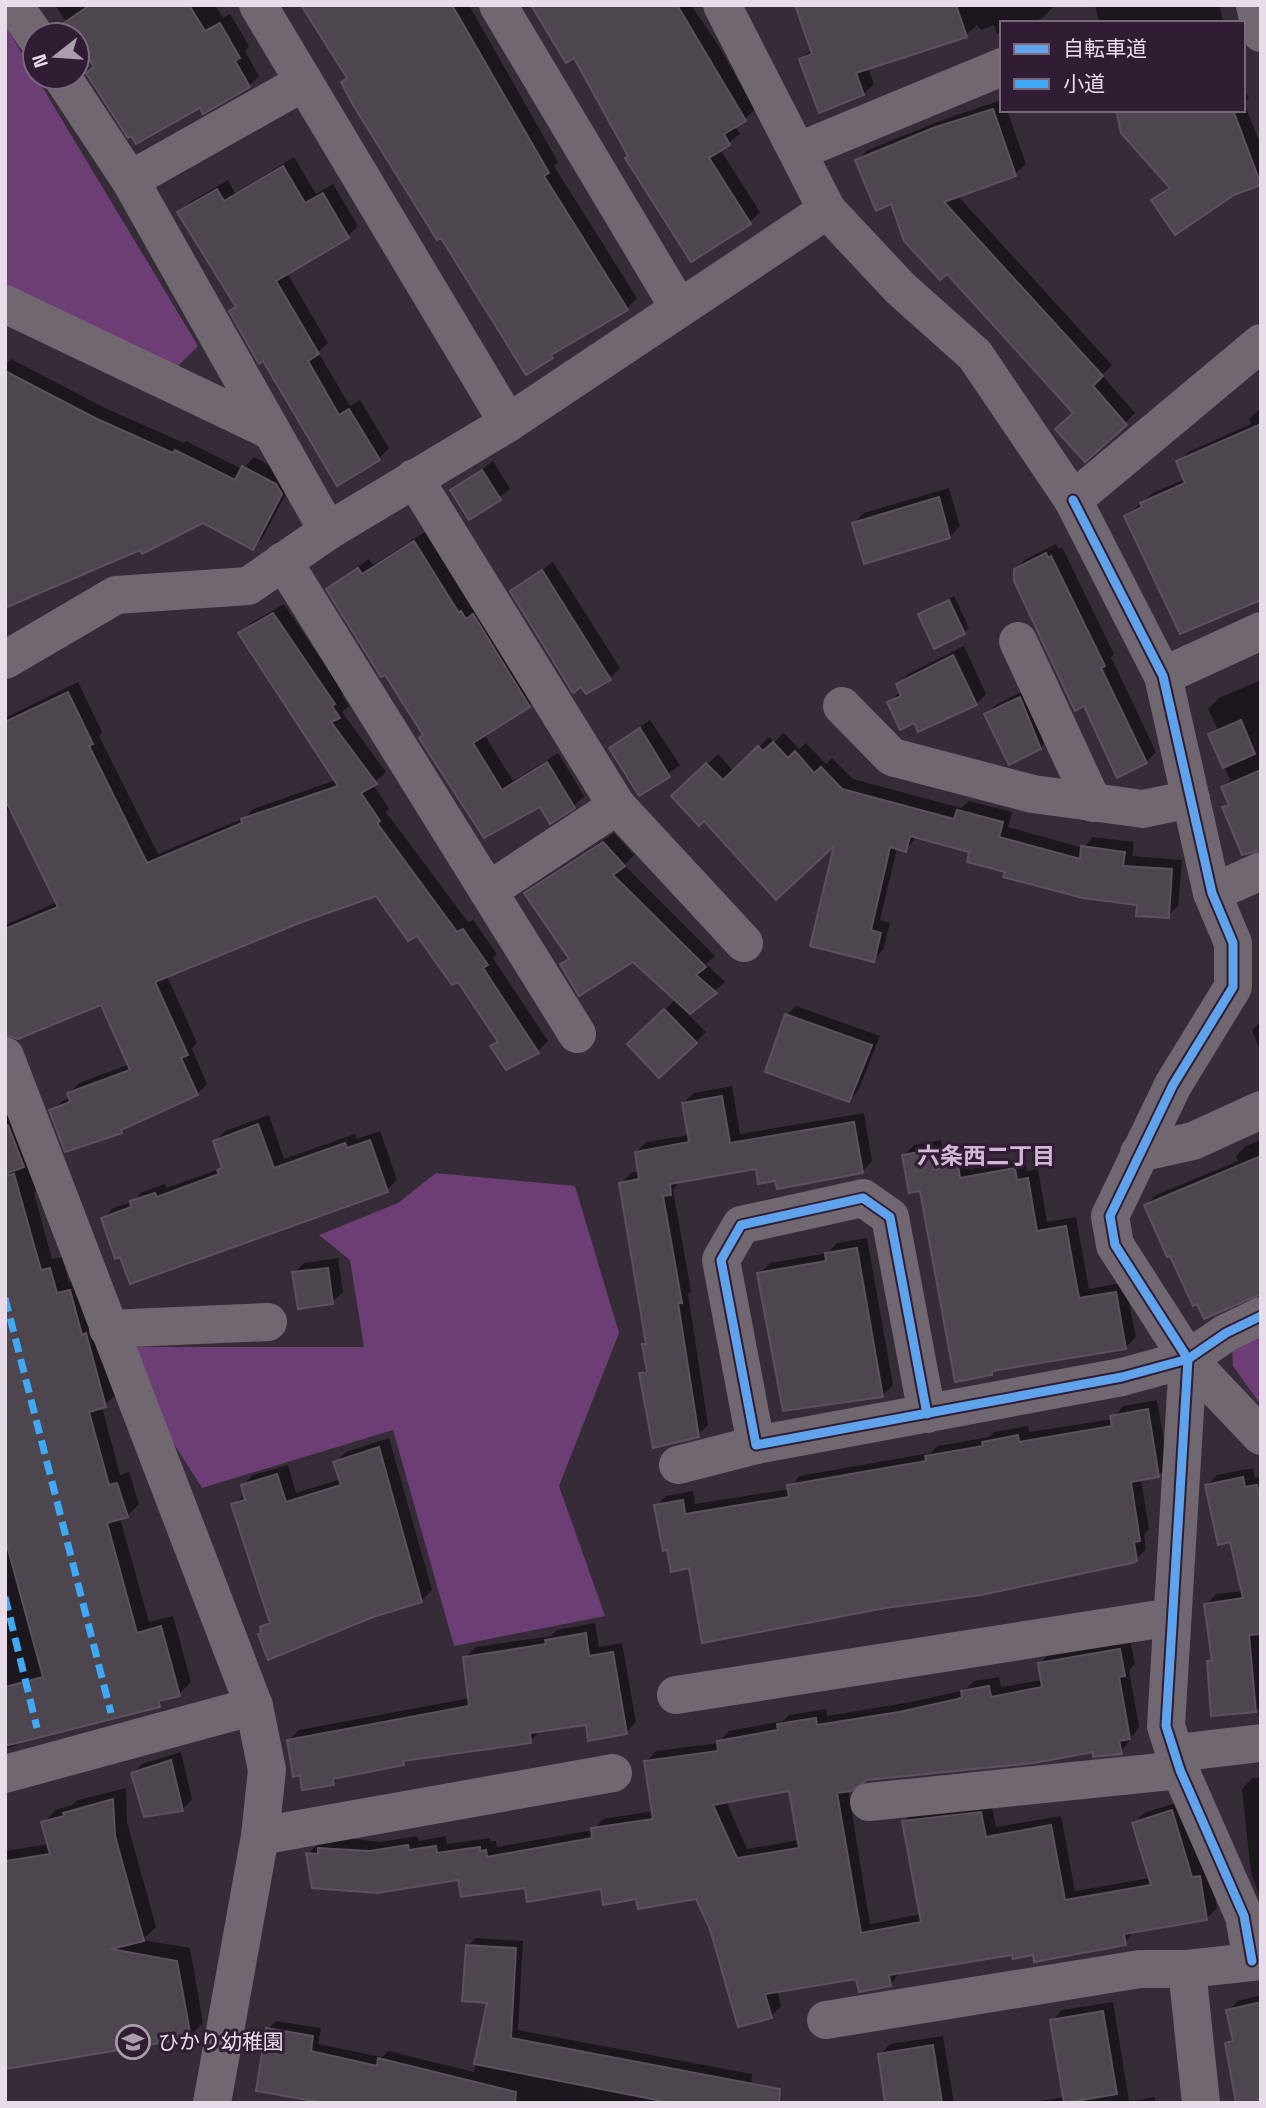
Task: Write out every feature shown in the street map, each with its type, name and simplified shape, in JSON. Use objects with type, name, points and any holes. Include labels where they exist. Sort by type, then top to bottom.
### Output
[{"type":"street","points":[[14,5],[25,21]]},
{"type":"street","points":[[258,5],[508,423]]},
{"type":"street","points":[[498,5],[679,308]]},
{"type":"street","points":[[722,5],[799,150],[827,210],[900,288],[975,355],[1073,500],[1163,676],[1212,893],[1233,943],[1233,987],[1173,1085],[1110,1216],[1115,1245],[1188,1359],[1261,1436]]},
{"type":"street","points":[[1255,5],[1261,33]]},
{"type":"street","points":[[799,150],[1000,68]]},
{"type":"street","points":[[130,180],[304,82]]},
{"type":"street","points":[[71,91],[130,180],[328,531]]},
{"type":"street","points":[[5,660],[116,595],[248,586],[328,531],[508,423],[827,210]]},
{"type":"street","points":[[5,304],[269,430]]},
{"type":"street","points":[[1073,500],[1261,343]]},
{"type":"street","points":[[414,478],[617,806],[744,943]]},
{"type":"street","points":[[283,561],[577,1034]]},
{"type":"street","points":[[1163,676],[1261,631]]},
{"type":"street","points":[[1018,641],[1093,803]]},
{"type":"street","points":[[842,706],[892,757],[1033,794],[1093,803],[1143,809],[1191,799]]},
{"type":"street","points":[[488,891],[617,806]]},
{"type":"street","points":[[1212,893],[1261,871]]},
{"type":"street","points":[[5,1056],[254,1706],[267,1770],[260,1836],[212,2103]]},
{"type":"street","points":[[1139,1153],[1192,1141],[1261,1110]]},
{"type":"street","points":[[756,1445],[721,1260],[741,1225],[863,1198],[890,1217],[927,1413]]},
{"type":"street","points":[[678,1465],[756,1445],[1122,1377],[1188,1359],[1226,1333],[1261,1316]]},
{"type":"street","points":[[108,1329],[268,1322]]},
{"type":"street","points":[[826,2020],[1140,1969],[1187,1969],[1256,1961],[1244,1916],[1178,1761],[1166,1726],[1188,1359]]},
{"type":"street","points":[[676,1695],[1172,1617]]},
{"type":"street","points":[[5,1774],[254,1706]]},
{"type":"street","points":[[869,1802],[1178,1761],[1261,1743]]},
{"type":"street","points":[[260,1836],[613,1773]]},
{"type":"street","points":[[1187,1969],[1201,2103]]},
{"type":"shaded area","points":[[5,25],[21,52],[21,91],[45,91],[198,346],[176,368],[5,285]]},
{"type":"shaded area","points":[[436,1173],[575,1186],[619,1333],[559,1486],[605,1616],[454,1646],[393,1430],[202,1488],[159,1420],[135,1347],[364,1347],[350,1260],[319,1235],[398,1203]]},
{"type":"shaded area","points":[[1261,1337],[1261,1405],[1233,1366],[1232,1349]]},
{"type":"building","points":[[90,5],[189,5],[205,31],[220,23],[240,58],[235,61],[250,87],[203,114],[200,108],[136,144],[131,136],[128,138],[91,81],[91,69],[94,67],[91,63],[91,21],[67,21]]},
{"type":"building","points":[[301,5],[452,5],[549,173],[544,176],[628,310],[551,355],[553,358],[526,375],[441,238],[437,240],[353,105],[341,82],[347,78]]},
{"type":"building","points":[[531,5],[677,5],[746,121],[724,134],[730,145],[709,158],[751,224],[691,262],[625,158],[628,156],[574,58],[566,63]]},
{"type":"building","points":[[795,5],[956,5],[967,37],[856,73],[864,95],[819,113],[799,59],[812,54]]},
{"type":"building","points":[[993,109],[1016,176],[944,202],[1103,376],[1093,386],[1127,425],[1085,462],[1055,429],[1073,413],[947,274],[940,280],[904,241],[891,204],[876,211],[855,160],[933,128]]},
{"type":"building","points":[[1116,112],[1234,112],[1261,185],[1234,195],[1175,235],[1151,200],[1170,188],[1121,133]]},
{"type":"building","points":[[283,166],[305,203],[323,193],[349,238],[276,281],[319,354],[308,361],[339,415],[349,409],[380,460],[337,486],[263,361],[259,364],[229,311],[236,307],[177,212],[217,189],[224,201]]},
{"type":"building","points":[[5,371],[95,418],[173,453],[175,450],[235,480],[242,466],[276,484],[282,494],[253,550],[203,523],[142,554],[140,550],[5,608]]},
{"type":"building","points":[[1261,424],[1261,600],[1180,634],[1124,516],[1142,507],[1140,503],[1185,483],[1176,461]]},
{"type":"building","points":[[482,470],[501,500],[469,520],[450,490]]},
{"type":"building","points":[[939,497],[950,538],[864,564],[852,523]]},
{"type":"building","points":[[414,541],[459,613],[461,611],[466,619],[473,614],[530,707],[473,743],[502,790],[547,762],[575,808],[550,824],[540,807],[484,838],[419,738],[423,735],[385,675],[381,677],[326,589],[358,568],[362,574]]},
{"type":"building","points":[[1046,553],[1048,558],[1051,556],[1105,666],[1101,668],[1147,763],[1117,778],[1084,706],[1075,711],[1014,581],[1014,569]]},
{"type":"building","points":[[542,570],[611,680],[586,694],[581,687],[573,693],[510,591]]},
{"type":"building","points":[[949,600],[965,634],[934,649],[918,614]]},
{"type":"building","points":[[273,613],[335,704],[332,706],[340,718],[331,722],[377,784],[361,793],[380,821],[377,823],[457,932],[463,929],[488,965],[483,968],[539,1053],[506,1070],[490,1046],[498,1042],[458,982],[452,985],[417,936],[408,941],[376,896],[302,922],[155,982],[188,1055],[181,1058],[198,1095],[121,1130],[122,1133],[65,1152],[49,1110],[70,1102],[67,1093],[130,1070],[101,1005],[18,1039],[5,1035],[5,929],[58,907],[5,799],[5,722],[68,692],[93,744],[89,746],[147,863],[242,823],[241,819],[338,786],[238,633]]},
{"type":"building","points":[[953,655],[977,705],[918,732],[914,723],[900,730],[887,702],[901,696],[896,684]]},
{"type":"building","points":[[1020,697],[1041,749],[1009,765],[984,714]]},
{"type":"building","points":[[1241,720],[1255,754],[1223,768],[1208,734]]},
{"type":"building","points":[[640,728],[670,777],[639,796],[609,748]]},
{"type":"building","points":[[773,742],[788,758],[795,751],[814,773],[821,767],[842,789],[954,819],[957,810],[1003,822],[999,837],[1080,859],[1081,846],[1125,852],[1123,866],[1172,869],[1169,918],[1136,916],[1137,905],[1083,898],[1003,877],[1005,872],[967,862],[969,852],[910,836],[906,852],[890,847],[871,930],[881,933],[874,962],[810,946],[834,846],[776,900],[704,821],[699,826],[671,796],[706,763],[723,780],[758,746],[763,751]]},
{"type":"building","points":[[1261,770],[1261,850],[1242,855],[1222,807],[1229,805],[1221,787]]},
{"type":"building","points":[[603,842],[625,866],[613,875],[706,967],[696,975],[717,993],[690,1014],[633,962],[579,996],[560,964],[569,959],[524,893]]},
{"type":"building","points":[[664,1009],[697,1043],[659,1078],[627,1044]]},
{"type":"building","points":[[785,1014],[872,1045],[849,1102],[765,1072]]},
{"type":"building","points":[[722,1096],[730,1143],[854,1122],[863,1173],[777,1189],[775,1181],[758,1184],[756,1169],[670,1184],[671,1195],[663,1196],[682,1303],[678,1303],[699,1437],[653,1448],[639,1373],[647,1372],[642,1344],[646,1344],[619,1183],[639,1179],[635,1152],[689,1142],[682,1103]]},
{"type":"building","points":[[258,1124],[274,1168],[345,1143],[347,1148],[370,1140],[388,1192],[130,1284],[120,1257],[115,1259],[101,1218],[131,1207],[130,1201],[155,1193],[157,1197],[219,1174],[217,1170],[222,1168],[213,1141]]},
{"type":"building","points":[[8,1125],[24,1167],[5,1174],[5,1126]]},
{"type":"building","points":[[931,1150],[934,1169],[958,1165],[960,1178],[1015,1168],[1017,1180],[1028,1178],[1037,1231],[1066,1226],[1079,1298],[1116,1292],[1126,1349],[992,1371],[992,1375],[955,1382],[920,1191],[909,1193],[902,1155]]},
{"type":"building","points":[[1261,1156],[1261,1294],[1204,1319],[1197,1304],[1193,1306],[1170,1256],[1167,1257],[1144,1205]]},
{"type":"building","points":[[14,1174],[41,1270],[50,1268],[57,1293],[70,1290],[82,1335],[86,1333],[106,1407],[89,1412],[109,1485],[117,1483],[128,1517],[107,1523],[137,1633],[161,1626],[180,1696],[159,1701],[160,1707],[5,1746],[5,1687],[43,1677],[5,1538],[5,1176]]},
{"type":"building","points":[[857,1248],[883,1397],[783,1411],[757,1273],[826,1261],[825,1253]]},
{"type":"building","points":[[328,1268],[333,1304],[298,1309],[292,1272]]},
{"type":"building","points":[[1148,1409],[1159,1477],[1131,1482],[1140,1541],[1134,1542],[1137,1561],[1132,1563],[981,1595],[886,1608],[702,1643],[689,1568],[671,1572],[667,1550],[663,1551],[654,1505],[683,1500],[685,1514],[789,1497],[787,1485],[926,1461],[925,1456],[983,1446],[982,1442],[1018,1435],[1019,1442],[1112,1426],[1110,1416]]},
{"type":"building","points":[[379,1447],[422,1602],[373,1617],[268,1660],[258,1634],[261,1633],[260,1627],[270,1623],[231,1504],[245,1500],[241,1485],[277,1474],[286,1502],[341,1485],[333,1462]]},
{"type":"building","points":[[1243,1477],[1245,1487],[1257,1485],[1261,1504],[1261,1634],[1249,1635],[1256,1712],[1211,1716],[1207,1661],[1212,1661],[1204,1604],[1243,1598],[1230,1542],[1218,1545],[1205,1485]]},
{"type":"building","points":[[586,1633],[589,1656],[613,1652],[627,1734],[588,1741],[586,1725],[530,1733],[531,1743],[403,1761],[404,1765],[333,1779],[334,1785],[302,1790],[300,1775],[293,1777],[287,1740],[469,1706],[463,1657],[546,1644],[545,1640]]},
{"type":"building","points":[[1120,1649],[1125,1676],[1119,1677],[1130,1739],[1119,1741],[1122,1754],[1093,1757],[1093,1752],[1034,1763],[867,1780],[851,1791],[837,1793],[861,1933],[921,1922],[902,1821],[981,1812],[986,1837],[1051,1825],[1065,1900],[1151,1885],[1132,1823],[1172,1810],[1192,1877],[1200,1876],[1207,1920],[1124,1934],[1126,1945],[1034,1962],[1033,1955],[1013,1959],[1012,1955],[889,1975],[891,1986],[859,1992],[856,1979],[765,1994],[772,2018],[738,2027],[710,1929],[696,1899],[638,1909],[636,1899],[603,1905],[601,1889],[527,1902],[525,1888],[461,1897],[458,1880],[377,1893],[312,1888],[306,1853],[318,1854],[318,1848],[370,1851],[408,1845],[409,1850],[436,1846],[437,1853],[480,1847],[480,1851],[486,1850],[487,1857],[592,1838],[591,1828],[653,1819],[644,1761],[718,1751],[717,1741],[778,1730],[777,1724],[816,1718],[817,1725],[899,1712],[958,1699],[962,1697],[961,1691],[989,1686],[991,1697],[1042,1687],[1038,1663]],"holes":[[[789,1791],[799,1848],[737,1858],[713,1805]]]},
{"type":"building","points":[[171,1760],[183,1811],[144,1817],[131,1773]]},
{"type":"building","points":[[113,1799],[115,1836],[144,1941],[111,1949],[177,1961],[191,2038],[5,2069],[5,1861],[50,1854],[41,1822]]},
{"type":"building","points":[[466,1945],[516,1948],[511,2038],[780,2089],[779,2103],[672,2103],[474,2064],[487,2003],[462,2001]]},
{"type":"building","points":[[1261,2002],[1261,2103],[1236,2103],[1225,2043],[1233,2041],[1226,2010]]},
{"type":"building","points":[[1103,2011],[1117,2094],[1064,2103],[1050,2020]]},
{"type":"building","points":[[266,2028],[313,2036],[311,2051],[377,2066],[378,2058],[516,2092],[515,2103],[325,2103],[256,2091]]},
{"type":"building","points":[[933,2045],[942,2103],[885,2103],[878,2054]]},
{"type":"marked path","points":[[5,1298],[111,1713]]},
{"type":"marked path","points":[[5,1597],[37,1728]]},
{"type":"cycle path","points":[[1073,500],[1163,676],[1212,893],[1233,943],[1233,987],[1173,1085],[1110,1216],[1115,1245],[1188,1359],[1166,1726],[1180,1770],[1244,1916],[1252,1961]]},
{"type":"cycle path","points":[[927,1414],[890,1217],[863,1198],[741,1225],[721,1260],[756,1445],[1122,1377],[1188,1359],[1226,1333],[1261,1316]]},
{"type":"place","name":"ひかり幼稚園","points":[[133,2042]]},
{"type":"district","name":"六条西二丁目","points":[[986,1156]]}]
